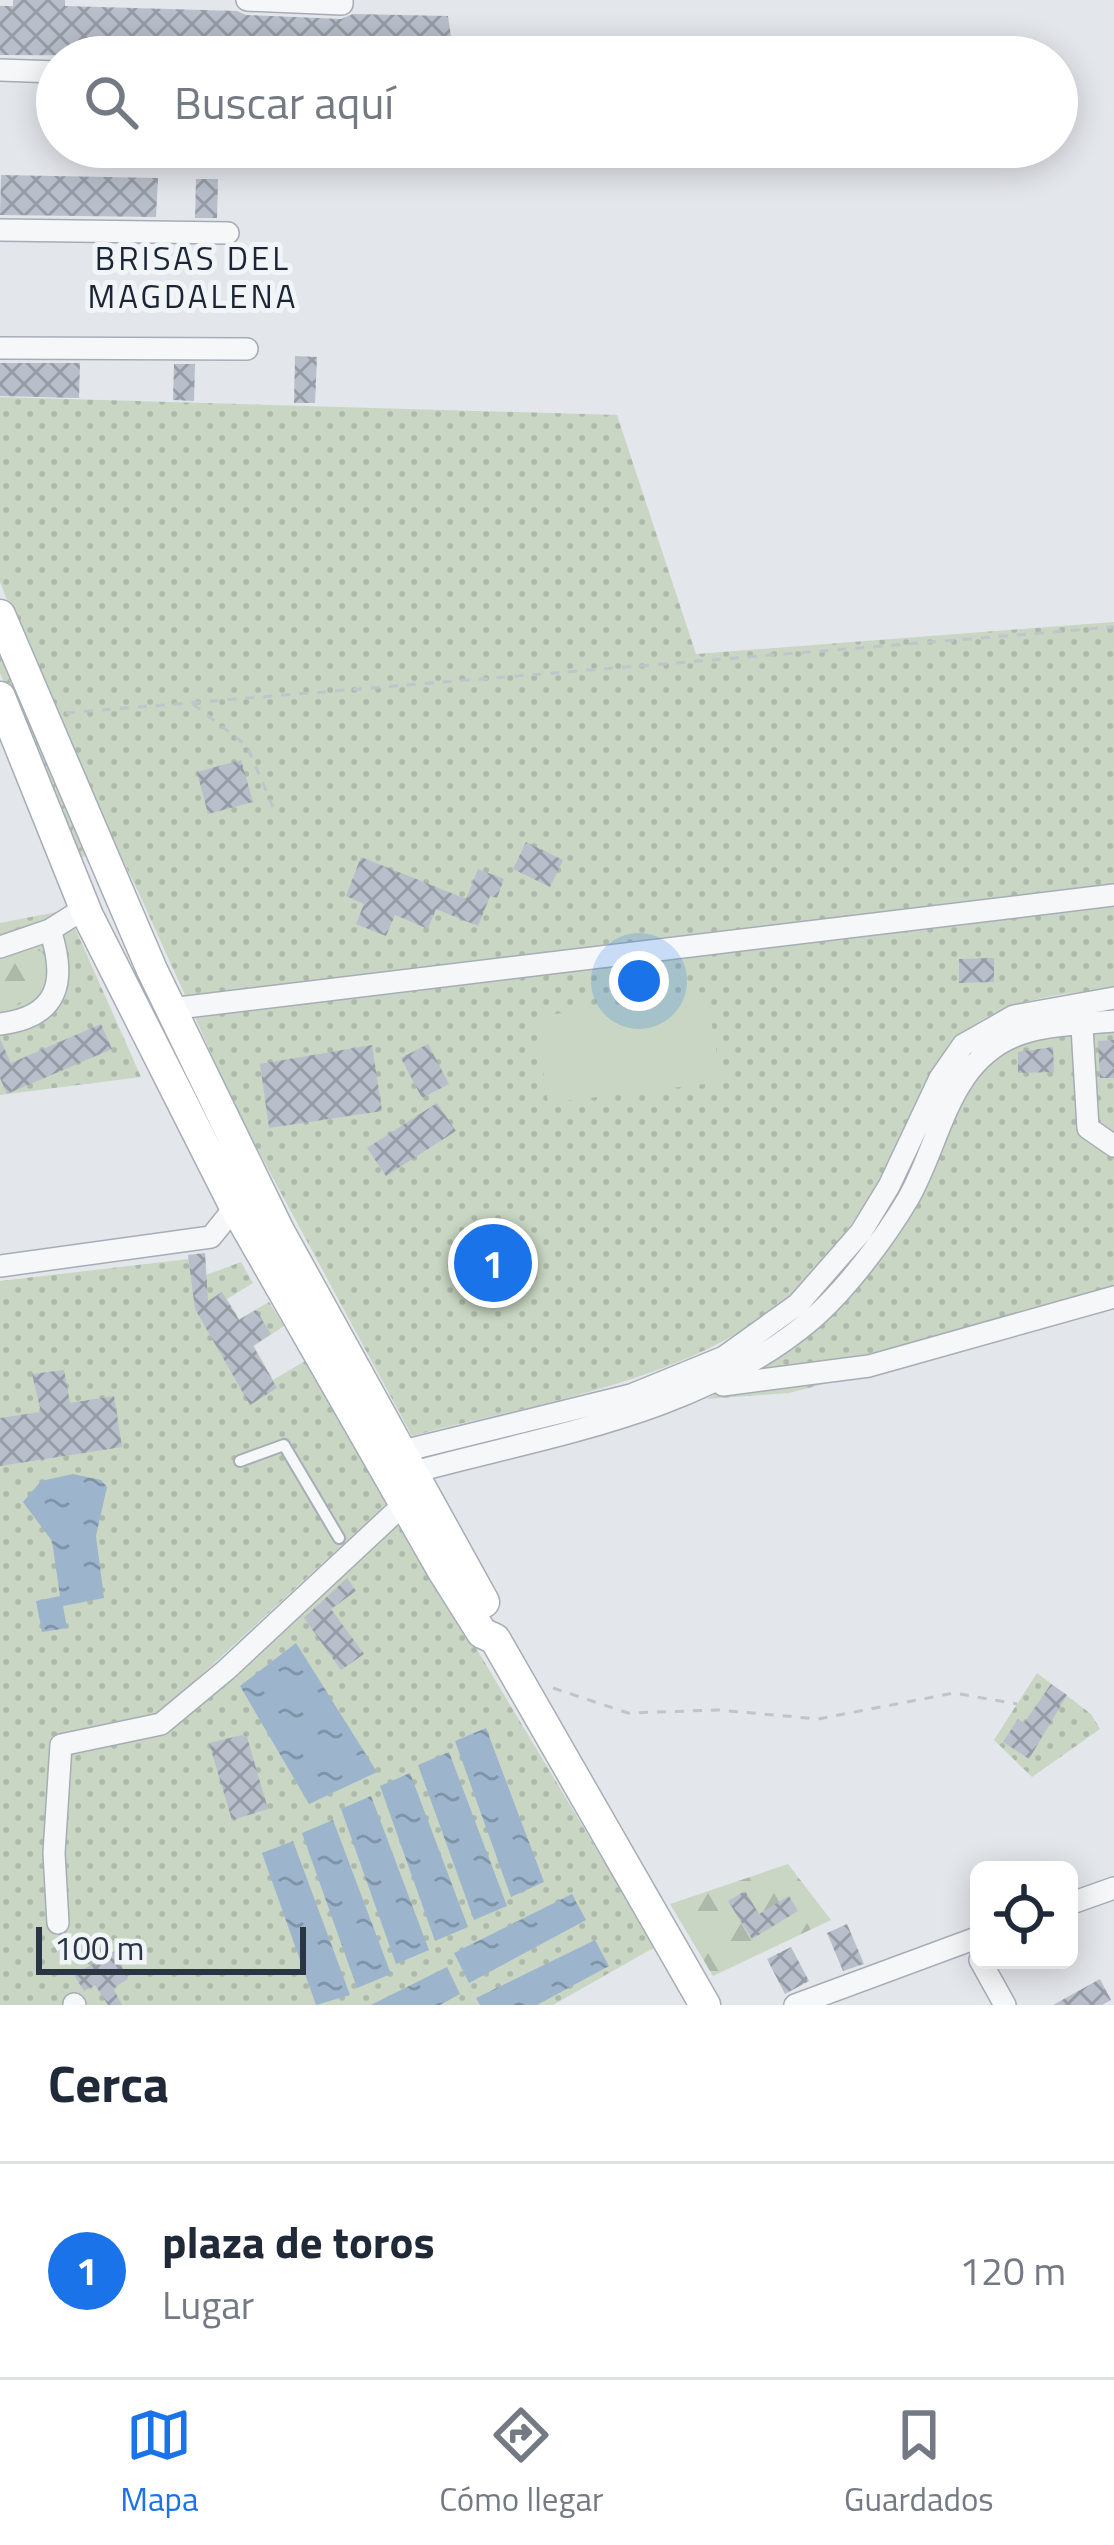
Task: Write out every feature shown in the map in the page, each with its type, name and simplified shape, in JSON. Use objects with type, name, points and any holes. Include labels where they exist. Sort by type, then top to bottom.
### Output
[{"type":"main road","points":[[0,614],[170,1009],[278,1231],[497,1627],[495,1640]]},
{"type":"main road","points":[[0,697],[85,908],[235,1207],[404,1504],[482,1633],[495,1640],[712,2004]]},
{"type":"street","points":[[247,0],[342,4],[342,0]]},
{"type":"street","points":[[0,70],[36,71]]},
{"type":"street","points":[[0,230],[228,232]]},
{"type":"street","points":[[0,348],[248,349]]},
{"type":"street","points":[[170,1009],[1114,895]]},
{"type":"street","points":[[0,947],[50,930],[85,908]]},
{"type":"street","points":[[0,1024],[32,1014],[57,993],[58,954],[50,930]]},
{"type":"street","points":[[408,1461],[638,1414],[734,1374],[813,1318],[880,1242],[909,1198],[954,1090],[976,1061],[1021,1034],[1114,998]]},
{"type":"street","points":[[1082,1014],[1088,1128],[1114,1146]]},
{"type":"street","points":[[408,1461],[631,1395],[724,1357],[798,1304],[861,1232],[889,1186],[940,1078],[963,1045],[1014,1016],[1082,1014],[1114,1021]]},
{"type":"street","points":[[0,1265],[211,1237],[235,1207]]},
{"type":"street","points":[[704,1386],[869,1366],[1114,1297]]},
{"type":"street","points":[[58,1923],[54,1852],[61,1745],[161,1724],[404,1504]]},
{"type":"street","points":[[1078,1901],[1114,1888]]},
{"type":"street","points":[[794,2005],[842,1997],[970,1951]]},
{"type":"street","points":[[987,1969],[1005,2005]]},
{"type":"lane","points":[[240,1460],[284,1445],[339,1538]]},
{"type":"path","points":[[40,715],[1114,627]]},
{"type":"path","points":[[191,703],[248,746],[274,806]]},
{"type":"path","points":[[522,1689],[535,1683],[628,1713],[719,1710],[818,1719],[954,1693],[1017,1704]]},
{"type":"green space","points":[[0,397],[617,415],[696,654],[1114,622],[1114,989],[1013,1006],[960,1036],[886,1169],[835,1246],[794,1291],[732,1336],[690,1357],[599,1389],[412,1436],[239,1115],[49,707],[0,582]]},
{"type":"green space","points":[[0,641],[89,855],[76,859],[0,673]]},
{"type":"green space","points":[[67,910],[141,1077],[0,1095],[0,923]]},
{"type":"green space","points":[[25,943],[38,947],[50,963],[48,973],[32,994],[0,1012],[0,957]]},
{"type":"green space","points":[[706,992],[722,1082],[548,1103],[535,1017]]},
{"type":"green space","points":[[1114,1029],[1114,1139],[1093,1124],[1087,1031]]},
{"type":"green space","points":[[1078,1032],[1083,1129],[1114,1150],[1114,1309],[789,1393],[707,1399],[792,1345],[870,1266],[957,1100],[990,1059],[1021,1044]]},
{"type":"green space","points":[[189,1259],[206,1275],[241,1262],[253,1283],[227,1299],[239,1319],[269,1302],[284,1326],[254,1346],[273,1380],[305,1361],[388,1503],[199,1677],[203,1695],[400,1521],[655,1947],[553,2005],[0,2005],[0,1281]]},
{"type":"green space","points":[[1037,1673],[1091,1714],[1100,1729],[1032,1777],[994,1740]]},
{"type":"green space","points":[[788,1864],[831,1920],[713,1976],[670,1904]]},
{"type":"water","points":[[73,1474],[101,1480],[107,1487],[96,1536],[104,1598],[63,1606],[67,1628],[42,1632],[36,1601],[60,1596],[52,1541],[23,1502],[41,1481]]},
{"type":"water","points":[[296,1643],[377,1772],[309,1804],[240,1686]]},
{"type":"water","points":[[486,1728],[544,1882],[511,1897],[455,1741]]},
{"type":"water","points":[[449,1752],[507,1906],[474,1920],[418,1765]]},
{"type":"water","points":[[410,1773],[468,1927],[435,1941],[380,1786]]},
{"type":"water","points":[[371,1796],[429,1950],[396,1964],[341,1809]]},
{"type":"water","points":[[333,1820],[391,1974],[357,1988],[302,1833]]},
{"type":"water","points":[[293,1841],[350,1995],[316,2005],[262,1853]]},
{"type":"water","points":[[572,1894],[586,1920],[469,1983],[454,1953]]},
{"type":"water","points":[[595,1940],[609,1966],[537,2005],[480,2005],[476,1998]]},
{"type":"water","points":[[447,1967],[460,1994],[440,2005],[371,2005]]},
{"type":"building","points":[[13,0],[65,0],[65,6],[341,19],[353,14],[448,16],[451,36],[36,36],[36,55],[0,55],[0,6],[13,6]]},
{"type":"building","points":[[1,175],[158,178],[156,217],[0,215]]},
{"type":"building","points":[[196,179],[218,179],[217,218],[195,218]]},
{"type":"building","points":[[295,356],[317,357],[315,403],[294,403]]},
{"type":"building","points":[[0,363],[80,363],[79,398],[0,396]]},
{"type":"building","points":[[174,364],[195,364],[194,401],[173,400]]},
{"type":"building","points":[[241,760],[253,802],[208,814],[197,772]]},
{"type":"building","points":[[526,842],[563,860],[550,887],[513,869]]},
{"type":"building","points":[[361,857],[466,899],[478,869],[504,879],[497,898],[490,896],[478,926],[436,909],[428,929],[395,915],[386,936],[356,924],[364,904],[346,896]]},
{"type":"building","points":[[994,958],[994,982],[959,983],[959,959]]},
{"type":"building","points":[[101,1024],[112,1049],[7,1094],[0,1078],[0,1039],[11,1063]]},
{"type":"building","points":[[1114,1040],[1114,1078],[1100,1078],[1098,1041]]},
{"type":"building","points":[[428,1044],[449,1084],[422,1098],[401,1058]]},
{"type":"building","points":[[372,1045],[382,1111],[269,1128],[260,1064]]},
{"type":"building","points":[[1053,1047],[1054,1072],[1018,1073],[1018,1052]]},
{"type":"building","points":[[437,1103],[456,1131],[386,1176],[367,1148]]},
{"type":"building","points":[[205,1253],[208,1301],[222,1292],[239,1320],[256,1310],[271,1334],[253,1346],[277,1388],[250,1405],[195,1309],[188,1255]]},
{"type":"building","points":[[64,1370],[70,1403],[114,1396],[122,1447],[0,1466],[0,1418],[41,1412],[32,1374]]},
{"type":"building","points":[[347,1578],[356,1591],[331,1609],[364,1654],[341,1670],[304,1618]]},
{"type":"building","points":[[1051,1684],[1067,1695],[1029,1759],[1003,1742],[1018,1719],[1024,1723]]},
{"type":"building","points":[[246,1734],[268,1809],[232,1820],[209,1743]]},
{"type":"building","points":[[745,1891],[759,1914],[789,1896],[798,1911],[752,1939],[728,1901]]},
{"type":"building","points":[[847,1924],[864,1964],[843,1971],[827,1933]]},
{"type":"building","points":[[125,1945],[134,1958],[121,1965],[128,1979],[113,1988],[122,2005],[108,2005],[95,1985],[84,1991],[74,1975]]},
{"type":"building","points":[[791,1947],[809,1981],[785,1994],[767,1959]]},
{"type":"building","points":[[1100,1979],[1111,2000],[1102,2005],[1053,2005]]},
{"type":"place","name":"plaza de toros","points":[[493,1263]]},
{"type":"district","name":"BRISAS DEL MAGDALENA","points":[[193,277]]}]
